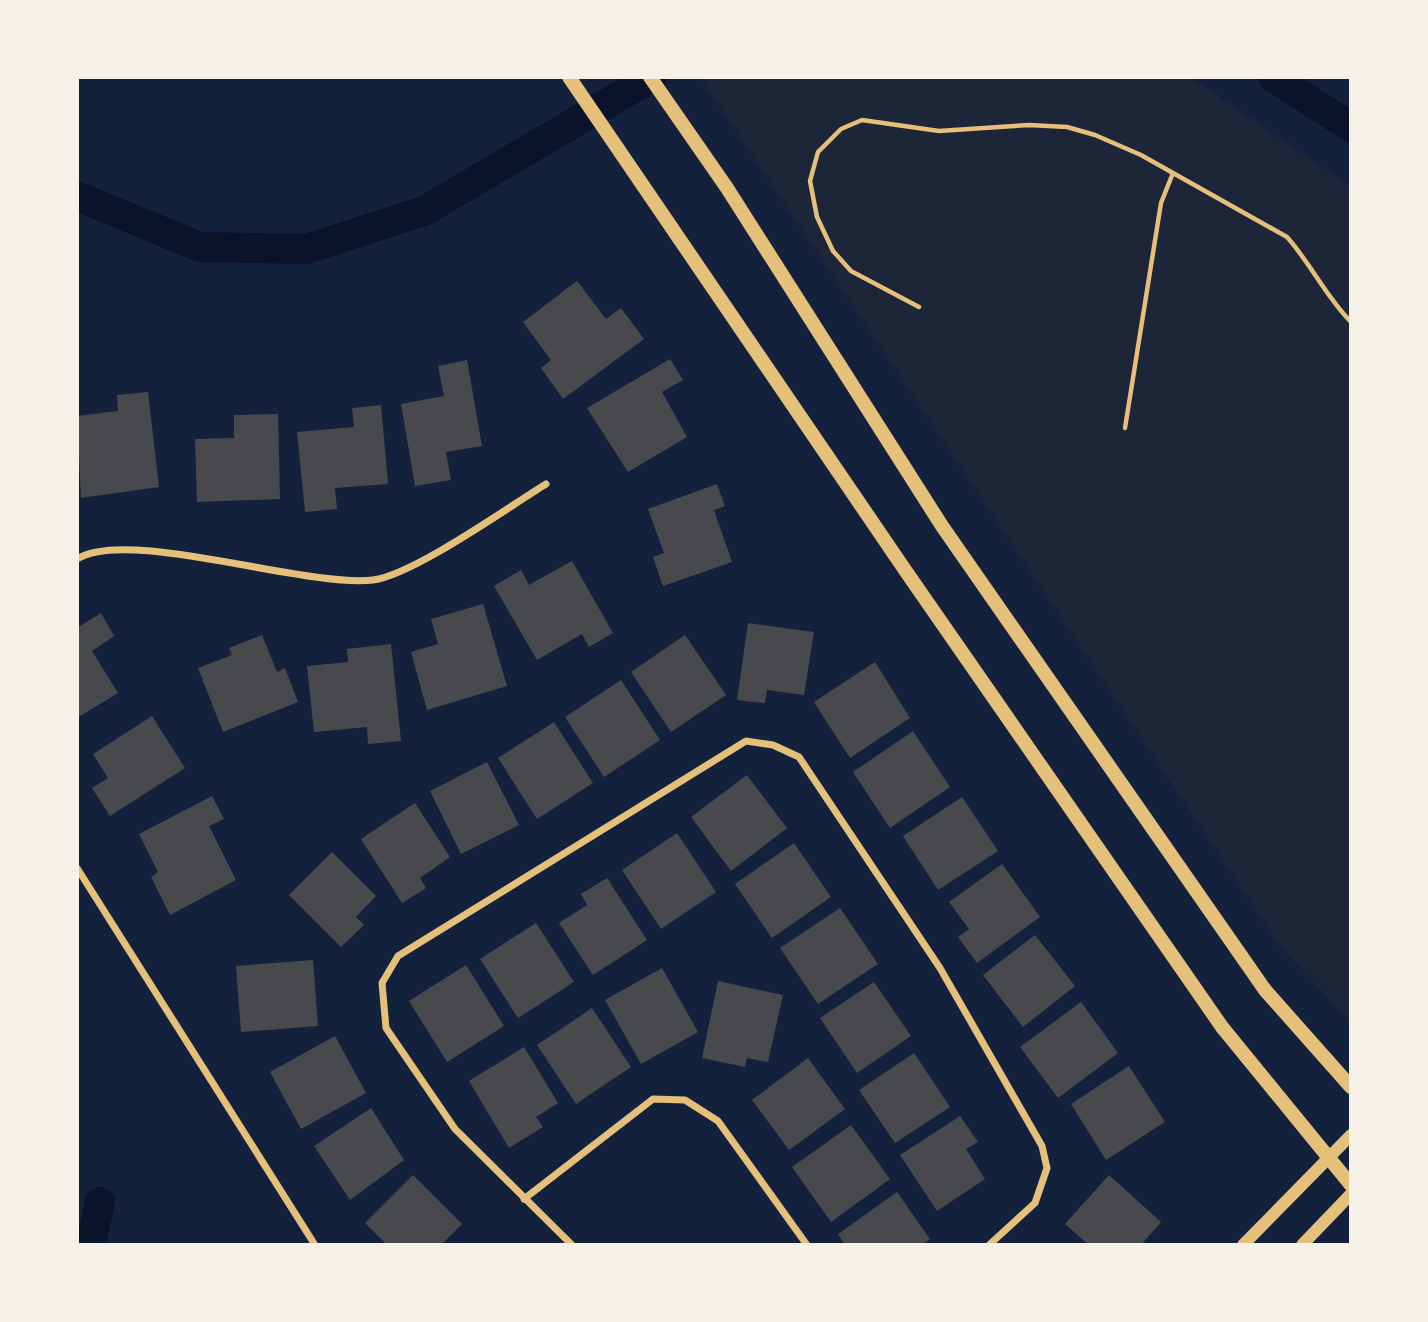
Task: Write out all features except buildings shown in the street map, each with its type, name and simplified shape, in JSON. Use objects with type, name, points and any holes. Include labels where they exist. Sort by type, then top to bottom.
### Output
[{"type":"main road","points":[[569,77],[905,570],[1214,1015],[1351,1185]]},
{"type":"main road","points":[[650,77],[958,549],[1265,990],[1351,1087]]},
{"type":"street","points":[[77,559],[123,549],[333,579],[374,580],[406,569],[546,484]]},
{"type":"street","points":[[572,1245],[455,1129],[386,1028],[382,983],[398,956],[746,741],[773,745],[799,757],[940,968],[1042,1146],[1047,1168],[1035,1203],[989,1245]]},
{"type":"street","points":[[77,868],[315,1245]]},
{"type":"street","points":[[524,1199],[653,1099],[685,1100],[718,1121],[807,1245]]},
{"type":"street","points":[[1243,1245],[1351,1135]]},
{"type":"street","points":[[1302,1245],[1351,1194]]},
{"type":"path","points":[[919,307],[851,271],[833,251],[817,217],[810,181],[818,152],[841,129],[862,120],[939,131],[1029,125],[1067,127],[1095,135],[1140,155],[1287,237],[1305,257],[1336,308],[1351,323]]},
{"type":"path","points":[[1125,428],[1161,203],[1173,173]]},
{"type":"shaded area","points":[[708,77],[1190,77],[1351,186],[1351,1023],[1280,946],[702,80]]},
{"type":"waterway","points":[[77,196],[200,247],[306,249],[424,211],[652,77]]},
{"type":"waterway","points":[[1273,77],[1351,127]]},
{"type":"waterway","points":[[91,1245],[100,1202]]}]
